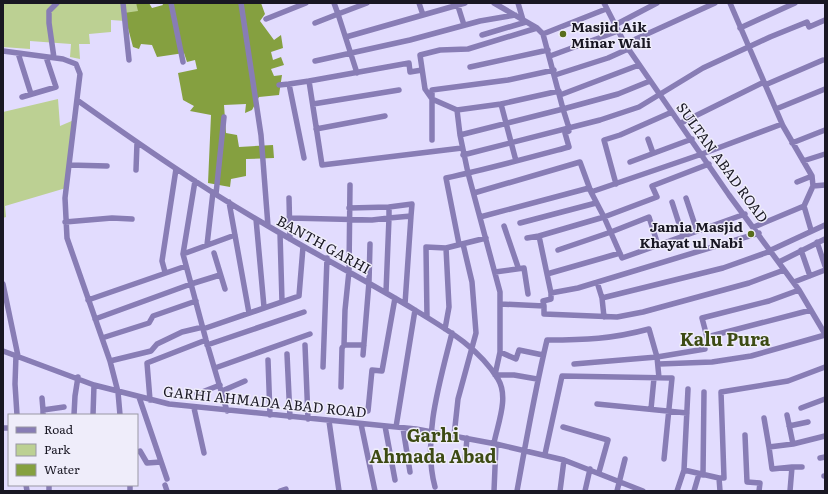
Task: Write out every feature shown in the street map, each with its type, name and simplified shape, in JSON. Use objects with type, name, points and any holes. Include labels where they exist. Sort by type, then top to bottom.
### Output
[{"type":"street","points":[[54,58],[49,12],[57,3]]},
{"type":"street","points":[[123,3],[129,60]]},
{"type":"street","points":[[171,3],[183,62]]},
{"type":"street","points":[[241,3],[261,135],[268,226]]},
{"type":"street","points":[[266,19],[291,6],[306,3]]},
{"type":"street","points":[[334,3],[357,73]]},
{"type":"street","points":[[315,23],[367,3]]},
{"type":"street","points":[[420,3],[423,15]]},
{"type":"street","points":[[437,3],[439,10]]},
{"type":"street","points":[[346,38],[465,3]]},
{"type":"street","points":[[454,436],[458,400],[476,333],[472,282],[461,244],[446,178],[569,146],[565,133],[569,131],[569,128],[543,34],[537,28],[494,3]]},
{"type":"street","points":[[518,3],[525,21]]},
{"type":"street","name":"SULTAN ABAD ROAD","points":[[604,3],[626,46],[794,282],[822,325],[825,335]]},
{"type":"street","points":[[615,25],[657,3]]},
{"type":"street","points":[[432,140],[432,90],[554,73],[608,58],[626,46],[714,3]]},
{"type":"street","points":[[730,3],[782,124],[812,176],[813,186],[804,206],[811,230]]},
{"type":"street","points":[[740,28],[795,3]]},
{"type":"street","points":[[458,4],[464,25]]},
{"type":"street","points":[[543,34],[606,9]]},
{"type":"street","points":[[315,61],[410,40],[464,25],[515,15]]},
{"type":"street","points":[[463,155],[569,128],[639,107],[661,95],[703,68],[807,22],[809,27],[825,20]]},
{"type":"street","points":[[482,35],[525,21]]},
{"type":"street","points":[[537,28],[468,49],[440,50],[420,55],[425,89],[432,99],[457,110],[501,104],[560,93],[640,65]]},
{"type":"street","points":[[470,67],[549,53],[618,31]]},
{"type":"street","points":[[3,51],[54,58],[76,64],[80,74],[65,198],[65,222],[67,238],[110,361],[118,392],[120,414]]},
{"type":"street","points":[[18,53],[31,94]]},
{"type":"street","points":[[22,97],[56,87],[46,57]]},
{"type":"street","points":[[680,123],[765,84],[823,60]]},
{"type":"street","points":[[279,86],[409,63],[410,72],[422,70]]},
{"type":"street","points":[[309,81],[322,165],[462,148]]},
{"type":"street","points":[[460,135],[618,94],[650,81]]},
{"type":"street","points":[[289,84],[304,158]]},
{"type":"street","points":[[776,109],[825,89]]},
{"type":"street","points":[[313,104],[399,90]]},
{"type":"street","name":"BANTH GARHI","points":[[77,100],[137,143],[214,193],[303,247],[326,258],[386,292],[452,333],[471,347],[487,363],[502,387],[503,397],[495,443],[494,491]]},
{"type":"street","points":[[501,104],[505,124],[516,161]]},
{"type":"street","points":[[457,110],[463,155],[500,292],[500,352],[495,375],[514,375],[537,379]]},
{"type":"street","points":[[616,184],[604,140],[620,135],[672,112]]},
{"type":"street","points":[[316,128],[385,116]]},
{"type":"street","points":[[207,245],[224,117]]},
{"type":"street","points":[[480,217],[616,184],[782,124]]},
{"type":"street","points":[[792,143],[825,130]]},
{"type":"street","points":[[648,139],[653,153]]},
{"type":"street","points":[[630,162],[692,139]]},
{"type":"street","points":[[136,170],[137,143]]},
{"type":"street","points":[[803,161],[825,154]]},
{"type":"street","points":[[474,193],[580,162],[590,190],[622,258],[745,214]]},
{"type":"street","points":[[527,238],[539,236],[604,217],[657,197],[652,186],[709,164]]},
{"type":"street","points":[[69,165],[106,166]]},
{"type":"street","points":[[165,272],[162,261],[176,169]]},
{"type":"street","points":[[797,182],[812,176]]},
{"type":"street","points":[[195,181],[183,254],[227,411]]},
{"type":"street","points":[[341,387],[342,348],[344,345],[348,271],[350,185]]},
{"type":"street","points":[[813,186],[825,185]]},
{"type":"street","points":[[289,198],[290,239]]},
{"type":"street","points":[[686,198],[697,231]]},
{"type":"street","points":[[229,202],[249,313]]},
{"type":"street","points":[[672,202],[683,236]]},
{"type":"street","points":[[520,223],[596,203]]},
{"type":"street","points":[[349,208],[389,207],[412,204],[405,304]]},
{"type":"street","points":[[754,227],[804,206]]},
{"type":"street","points":[[386,292],[389,207]]},
{"type":"street","points":[[289,218],[372,220],[411,216]]},
{"type":"street","points":[[558,250],[649,217],[658,245]]},
{"type":"street","points":[[65,222],[112,218],[132,219]]},
{"type":"street","points":[[256,218],[264,307]]},
{"type":"street","points":[[602,298],[723,268],[771,250],[811,230],[825,225]]},
{"type":"street","points":[[504,226],[518,267]]},
{"type":"street","points":[[280,232],[282,301]]},
{"type":"street","points":[[551,293],[597,282],[759,233]]},
{"type":"street","points":[[183,254],[235,235]]},
{"type":"street","points":[[539,236],[551,293],[551,299],[543,301],[544,314],[604,317],[643,312],[749,283],[784,270]]},
{"type":"street","points":[[427,318],[426,247],[446,248],[486,238]]},
{"type":"street","points":[[779,262],[825,239]]},
{"type":"street","points":[[817,242],[825,266]]},
{"type":"street","points":[[363,356],[369,282],[370,244]]},
{"type":"street","points":[[110,361],[151,350],[157,344],[182,332],[203,328],[299,296],[303,247]]},
{"type":"street","points":[[445,329],[449,307],[446,248]]},
{"type":"street","points":[[801,250],[810,276]]},
{"type":"street","points":[[214,253],[225,289]]},
{"type":"street","points":[[547,274],[620,253]]},
{"type":"street","points":[[323,367],[326,258]]},
{"type":"street","points":[[88,300],[165,272],[186,266]]},
{"type":"street","points":[[495,272],[518,267],[524,268],[528,294]]},
{"type":"street","points":[[794,282],[825,270]]},
{"type":"street","points":[[95,319],[220,275]]},
{"type":"street","points":[[597,282],[602,298],[604,317]]},
{"type":"street","points":[[3,284],[17,356],[15,384],[17,414]]},
{"type":"street","points":[[799,290],[770,301],[702,318],[707,337],[811,310]]},
{"type":"street","points":[[368,411],[372,370],[382,371],[395,298]]},
{"type":"street","points":[[102,338],[149,323],[153,316],[196,301]]},
{"type":"street","points":[[500,304],[544,306]]},
{"type":"street","points":[[410,472],[400,428],[415,310]]},
{"type":"street","points":[[150,400],[147,362],[304,312]]},
{"type":"street","points":[[518,491],[537,379],[546,340],[589,340],[617,337],[649,329],[659,364],[651,409]]},
{"type":"street","points":[[435,487],[429,460],[431,432],[441,377],[452,333]]},
{"type":"street","points":[[215,368],[310,334]]},
{"type":"street","points":[[659,364],[712,362],[751,356],[825,335]]},
{"type":"street","points":[[305,345],[308,419]]},
{"type":"street","points":[[344,345],[364,345]]},
{"type":"street","points":[[574,364],[657,356],[705,349]]},
{"type":"street","points":[[500,352],[516,358],[519,350],[543,355]]},
{"type":"street","name":"GARHI AHMADA ABAD ROAD","points":[[3,351],[78,377],[94,385],[150,400],[194,408],[385,426],[495,443],[545,454],[564,460],[599,472],[643,491]]},
{"type":"street","points":[[287,354],[290,417]]},
{"type":"street","points":[[268,360],[270,415]]},
{"type":"street","points":[[684,470],[724,478],[722,392],[788,381],[825,367]]},
{"type":"street","points":[[545,454],[562,376],[672,378],[664,459]]},
{"type":"street","points":[[74,414],[78,377]]},
{"type":"street","points":[[197,394],[245,381]]},
{"type":"street","points":[[93,414],[94,385]]},
{"type":"street","points":[[676,491],[684,470],[688,389]]},
{"type":"street","points":[[694,491],[701,474],[704,392]]},
{"type":"street","points":[[139,397],[167,479]]},
{"type":"street","points":[[42,398],[43,413],[64,408]]},
{"type":"street","points":[[802,408],[825,399]]},
{"type":"street","points":[[597,404],[687,413]]},
{"type":"street","points":[[194,408],[204,453]]},
{"type":"street","points":[[787,415],[793,444]]},
{"type":"street","points":[[764,418],[772,469],[802,467]]},
{"type":"street","points":[[329,421],[339,491]]},
{"type":"street","points":[[789,426],[808,422]]},
{"type":"street","points":[[361,424],[375,491]]},
{"type":"street","points":[[385,426],[395,480]]},
{"type":"street","points":[[563,427],[608,440],[599,472]]},
{"type":"street","points":[[745,435],[747,482],[760,483],[759,491]]},
{"type":"street","points":[[769,447],[793,444],[825,436]]},
{"type":"street","points":[[465,461],[467,438]]},
{"type":"street","points":[[138,452],[140,451],[147,463],[161,462]]},
{"type":"street","points":[[617,491],[625,459]]},
{"type":"street","points":[[560,491],[564,460]]},
{"type":"street","points":[[790,491],[792,467]]},
{"type":"street","points":[[585,491],[590,469]]},
{"type":"street","points":[[719,478],[720,491]]},
{"type":"street","points":[[165,485],[167,491]]},
{"type":"green space","points":[[3,3],[136,3],[139,11],[125,21],[111,20],[111,32],[89,34],[90,44],[79,44],[80,59],[70,57],[71,44],[30,41],[30,49],[3,47]]},
{"type":"green space","points":[[58,99],[60,126],[74,120],[66,188],[5,206],[6,217],[3,218],[3,112]]},
{"type":"water","points":[[136,3],[149,3],[152,8],[163,5],[162,3],[261,3],[265,14],[260,21],[274,40],[281,35],[283,48],[271,52],[273,60],[281,57],[284,65],[271,69],[274,76],[282,75],[279,95],[259,97],[252,110],[245,113],[246,104],[224,105],[226,133],[237,135],[239,147],[273,145],[274,158],[246,159],[246,176],[231,179],[230,187],[208,183],[211,115],[190,111],[194,106],[183,100],[178,73],[197,69],[195,60],[187,62],[184,53],[157,57],[152,45],[141,44],[139,49],[133,47],[124,13],[138,11]]},
{"type":"place","name":"Masjid Aik Minar Wali","points":[[563,34]]},
{"type":"place","name":"Jamia Masjid Khayat ul Nabi","points":[[751,234]]},
{"type":"district","name":"Kalu Pura","points":[[725,338]]},
{"type":"district","name":"Garhi Ahmada Abad","points":[[433,444]]}]
